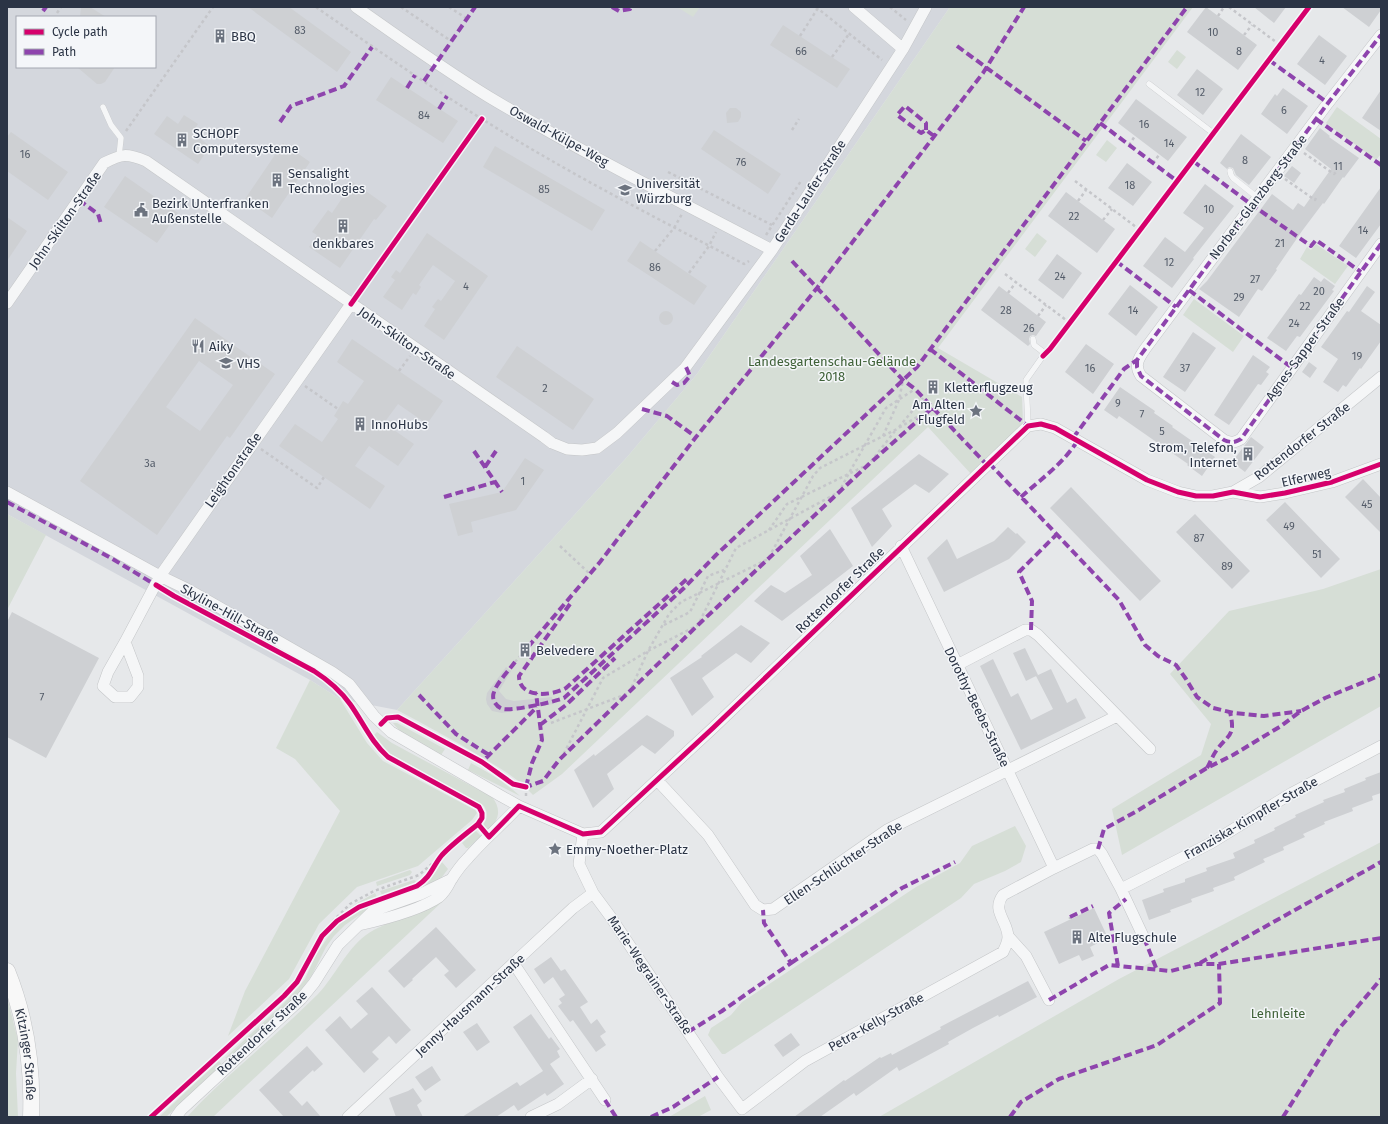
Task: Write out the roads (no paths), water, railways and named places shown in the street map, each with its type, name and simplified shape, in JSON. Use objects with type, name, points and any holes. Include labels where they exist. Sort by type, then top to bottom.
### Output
[{"type":"street","name":"Oswald-Külpe-Weg","points":[[356,7],[436,64],[564,141],[772,250]]},
{"type":"street","points":[[854,7],[903,49]]},
{"type":"street","name":"Gerda-Laufer-Straße","points":[[685,368],[772,250],[903,49],[926,7]]},
{"type":"street","name":"Norbert-Glanzberg-Straße","points":[[1224,440],[1142,376],[1136,367],[1137,360],[1381,35]]},
{"type":"street","name":"John-Skilton-Straße","points":[[7,303],[104,162],[119,156],[132,155],[146,161],[548,440],[567,449],[582,450],[597,448],[617,433],[685,368]]},
{"type":"street","name":"Agnes-Sapper-Straße","points":[[1224,440],[1235,442],[1241,439],[1381,244]]},
{"type":"street","name":"Leightonstraße","points":[[125,642],[138,676],[138,687],[130,697],[116,696],[104,686],[108,672],[160,576],[350,304]]},
{"type":"street","name":"Rottendorfer Straße","points":[[583,834],[601,832],[1028,426],[1041,424],[1055,428],[1147,480],[1178,492],[1196,496],[1213,496],[1233,492],[1259,477],[1381,377]]},
{"type":"street","name":"Elferweg","points":[[1233,492],[1260,496],[1286,494],[1332,482],[1381,464]]},
{"type":"street","name":"Skyline-Hill-Straße","points":[[7,492],[160,576],[189,590],[332,672],[349,684],[374,716],[391,732],[519,806]]},
{"type":"street","name":"Dorothy-Beebe-Straße","points":[[901,546],[1054,868]]},
{"type":"street","points":[[957,665],[1025,630],[1031,630],[1038,635],[1150,749]]},
{"type":"street","name":"Ellen-Schlüchter-Straße","points":[[657,780],[708,836],[755,905],[763,910],[773,909],[887,830],[1117,716]]},
{"type":"street","name":"Franziska-Kimpfler-Straße","points":[[1121,889],[1211,843],[1292,793],[1381,746]]},
{"type":"street","points":[[519,806],[583,834]]},
{"type":"street","name":"Rottendorfer Straße","points":[[176,1117],[181,1110],[301,999],[314,983],[338,945],[373,911],[421,894],[452,879],[468,857],[507,820],[519,806]]},
{"type":"street","name":"Marie-Wegrainer-Straße","points":[[583,834],[579,864],[593,893],[718,1077],[740,1113]]},
{"type":"street","points":[[1049,1000],[1026,956],[1008,936],[998,906],[998,901],[1003,895],[1054,868],[1098,849],[1121,889],[1144,938]]},
{"type":"street","name":"Jenny-Hausmann-Straße","points":[[348,1117],[573,908],[593,893]]},
{"type":"street","name":"Petra-Kelly-Straße","points":[[740,1113],[805,1061],[1003,952],[1006,947],[1008,936]]},
{"type":"street","points":[[514,964],[605,1100]]},
{"type":"street","name":"Kitzinger Straße","points":[[7,971],[15,991],[25,1028],[28,1050],[30,1117]]},
{"type":"street","points":[[531,1117],[558,1104],[592,1079]]},
{"type":"lane","points":[[1149,84],[1213,133]]},
{"type":"lane","points":[[103,107],[111,124],[121,138],[119,156]]},
{"type":"lane","points":[[1230,171],[1233,178],[1258,198]]},
{"type":"lane","points":[[1028,426],[1026,380],[1043,356],[1042,351],[1034,345],[1033,339]]},
{"type":"place","name":"BBQ","points":[[220,36]]},
{"type":"place","name":"SCHOPF Computersysteme","points":[[182,140]]},
{"type":"place","name":"Sensalight Technologies","points":[[277,180]]},
{"type":"place","name":"Universität Würzburg","points":[[625,190]]},
{"type":"place","name":"Bezirk Unterfranken Außenstelle","points":[[141,210]]},
{"type":"place","name":"denkbares","points":[[343,226]]},
{"type":"place","name":"Aiky","points":[[198,346]]},
{"type":"place","name":"VHS","points":[[226,363]]},
{"type":"place","name":"Kletterflugzeug","points":[[933,387]]},
{"type":"place","name":"Am Alten Flugfeld","points":[[976,411]]},
{"type":"place","name":"InnoHubs","points":[[360,424]]},
{"type":"place","name":"Strom, Telefon, Internet","points":[[1248,454]]},
{"type":"place","name":"Belvedere","points":[[525,650]]},
{"type":"place","name":"Emmy-Noether-Platz","points":[[555,849]]},
{"type":"place","name":"Alte Flugschule","points":[[1077,937]]},
{"type":"park label","name":"Landesgartenschau-Gelände 2018","points":[[832,368]]},
{"type":"park label","name":"Lehnleite","points":[[1278,1013]]}]
